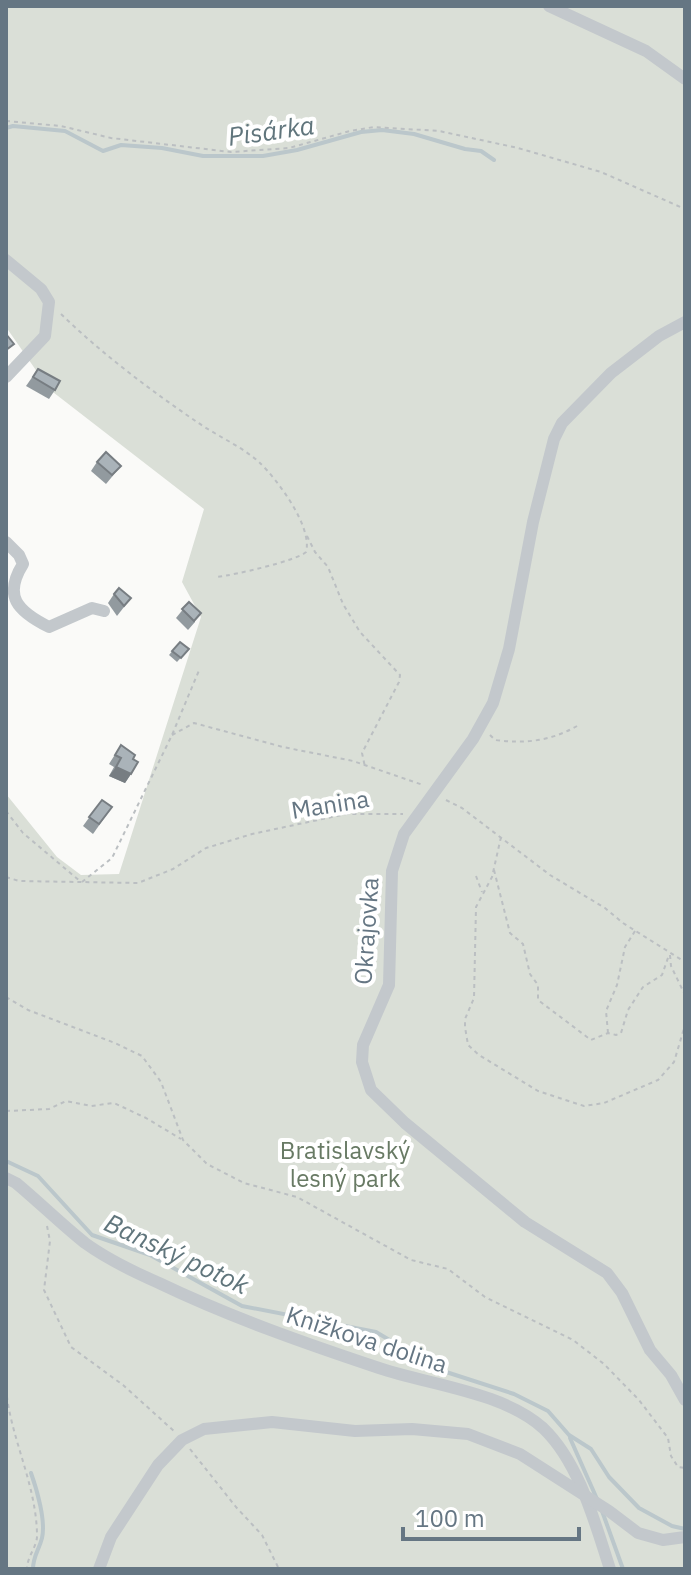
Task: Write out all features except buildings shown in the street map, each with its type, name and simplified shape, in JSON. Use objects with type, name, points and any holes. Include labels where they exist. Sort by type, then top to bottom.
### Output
[{"type":"street","points":[[549,6],[646,51],[685,79]]},
{"type":"street","points":[[6,260],[41,289],[49,302],[45,336],[6,377]]},
{"type":"street","name":"Okrajovka","points":[[685,322],[659,336],[611,373],[562,423],[554,439],[533,522],[504,669],[485,719],[404,834],[392,871],[389,985],[363,1045],[362,1062],[365,1079],[380,1101],[405,1123],[525,1222],[607,1273],[622,1293],[650,1350],[671,1375],[685,1400]]},
{"type":"street","points":[[6,542],[23,564],[12,592],[17,602],[37,621],[49,627],[92,608],[104,611]]},
{"type":"street","name":"Knižkova dolina","points":[[6,1178],[16,1183],[86,1244],[187,1297],[261,1328],[391,1372],[517,1409],[543,1428],[575,1472],[610,1569]]},
{"type":"street","points":[[99,1569],[111,1537],[158,1465],[182,1440],[204,1429],[272,1422],[355,1431],[412,1429],[468,1434],[520,1454],[638,1533],[663,1540],[685,1537]]},
{"type":"path","points":[[6,121],[61,126],[111,138],[231,152],[289,148],[374,127],[439,131],[518,148],[601,172],[685,209]]},
{"type":"path","points":[[49,302],[83,334],[168,401],[257,460],[283,488],[315,552],[328,567],[343,604],[360,632],[400,675],[362,753],[365,767]]},
{"type":"path","points":[[217,577],[301,557],[308,545],[300,524]]},
{"type":"path","points":[[6,811],[23,833],[81,883],[112,858],[172,735],[200,668]]},
{"type":"path","points":[[485,719],[492,738],[505,741],[547,739],[577,726]]},
{"type":"path","points":[[172,735],[194,723],[283,747],[353,761],[421,784],[435,792]]},
{"type":"path","name":"Manina","points":[[6,877],[19,881],[138,883],[173,869],[206,848],[252,834],[346,814],[413,813],[435,800],[450,800],[550,875],[685,962]]},
{"type":"path","points":[[501,836],[490,884],[476,907],[474,998],[465,1019],[468,1045],[538,1091],[574,1104],[593,1105],[616,1099],[658,1080],[674,1062],[685,1025]]},
{"type":"path","points":[[494,869],[510,933],[523,944],[530,974],[538,985],[538,1000],[591,1040],[608,1033],[621,1033],[628,1010],[643,987],[662,975],[670,954]]},
{"type":"path","points":[[476,876],[483,893]]},
{"type":"path","points":[[608,1033],[606,1011],[617,985],[625,947],[636,930]]},
{"type":"path","points":[[670,954],[671,966],[685,995]]},
{"type":"path","points":[[6,997],[28,1010],[142,1056],[161,1082],[183,1140]]},
{"type":"path","points":[[6,1111],[49,1109],[66,1101],[91,1106],[114,1103],[183,1140],[207,1164],[244,1183],[297,1197],[411,1260],[448,1269],[485,1297],[573,1340],[604,1364],[639,1400],[668,1438],[671,1456],[678,1467],[685,1468]]},
{"type":"path","points":[[42,1206],[50,1241],[44,1290],[71,1347],[123,1385],[182,1440],[262,1535],[279,1569]]},
{"type":"path","points":[[6,1388],[8,1408],[27,1467],[38,1537],[27,1560],[27,1569]]},
{"type":"green space","name":"Bratislavský lesný park","points":[[6,6],[685,6],[685,1569],[6,1569],[6,794],[57,857],[81,875],[119,874],[201,617],[182,582],[204,509],[49,389],[6,327]]},
{"type":"waterway","name":"Pisárka","points":[[6,128],[65,131],[103,151],[121,145],[162,148],[203,156],[263,156],[361,132],[382,130],[414,134],[481,151],[494,160]]},
{"type":"waterway","name":"Banský potok","points":[[6,1161],[38,1176],[92,1235],[150,1255],[242,1306],[376,1332],[440,1370],[514,1394],[548,1411],[569,1435],[591,1449],[609,1477],[639,1508],[672,1526],[685,1529]]},
{"type":"waterway","points":[[570,1438],[597,1499]]},
{"type":"waterway","points":[[31,1473],[43,1523],[33,1569]]},
{"type":"waterway","points":[[602,1511],[623,1569]]}]
